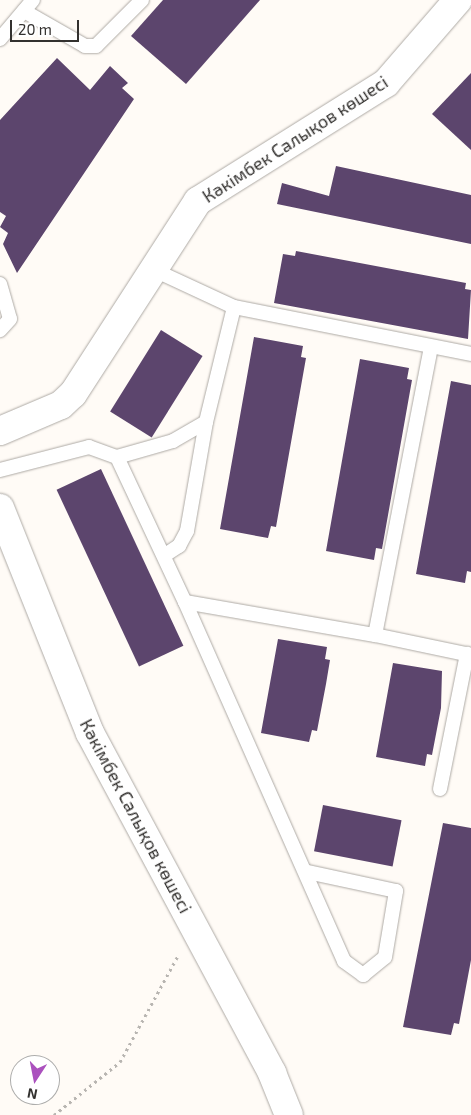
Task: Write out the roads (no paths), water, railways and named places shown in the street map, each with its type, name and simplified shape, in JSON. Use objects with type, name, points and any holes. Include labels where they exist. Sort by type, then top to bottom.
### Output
[{"type":"street","name":"Кәкімбек Салықов көшесі","points":[[0,431],[61,405],[72,394],[198,201],[386,82],[458,0]]},
{"type":"street","name":"Кәкімбек Салықов көшесі","points":[[0,508],[90,733],[194,927],[289,1115]]},
{"type":"lane","points":[[0,39],[28,5],[67,38],[96,46],[142,0]]},
{"type":"lane","points":[[152,269],[234,307],[471,354]]},
{"type":"lane","points":[[0,284],[10,319],[0,330]]},
{"type":"lane","points":[[165,555],[179,546],[188,531],[206,422],[234,307]]},
{"type":"lane","points":[[375,635],[431,347]]},
{"type":"lane","points":[[0,470],[89,447],[117,457],[172,441],[206,422]]},
{"type":"lane","points":[[117,457],[165,555],[307,872],[344,961],[363,975],[386,958],[396,891],[307,872]]},
{"type":"lane","points":[[185,602],[375,635],[469,655],[440,790]]}]
